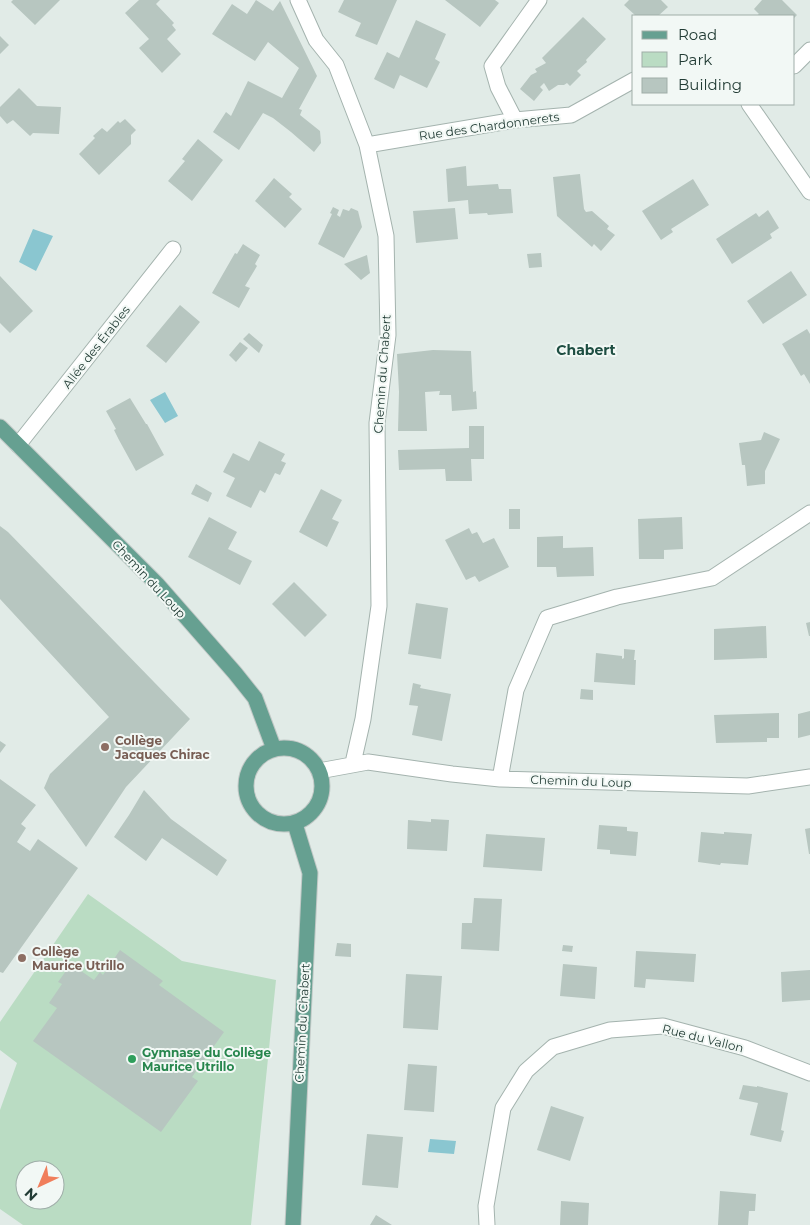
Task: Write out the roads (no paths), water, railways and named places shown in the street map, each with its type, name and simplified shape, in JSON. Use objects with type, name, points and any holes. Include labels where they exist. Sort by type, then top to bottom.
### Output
[{"type":"main road","name":"Chemin du Loup","points":[[0,427],[157,584],[234,673],[255,698],[274,749]]},
{"type":"main road","points":[[290,748],[302,752],[312,759],[319,771],[323,787],[320,800],[310,815],[295,824],[284,825],[265,820],[249,802],[246,789],[248,773],[255,762],[264,754],[274,749],[290,748]]},
{"type":"main road","name":"Chemin du Chabert","points":[[293,1225],[310,873],[295,824]]},
{"type":"street","name":"Chemin du Chabert","points":[[298,0],[316,40],[336,65],[367,145],[386,236],[388,335],[377,423],[379,606],[363,719],[353,764]]},
{"type":"street","points":[[515,120],[498,87],[492,66],[539,0]]},
{"type":"street","points":[[795,65],[810,50]]},
{"type":"street","name":"Rue des Chardonnerets","points":[[367,145],[515,120],[571,115],[632,81]]},
{"type":"street","points":[[753,105],[810,192]]},
{"type":"street","name":"Allée des Érables","points":[[18,445],[173,248]]},
{"type":"street","points":[[500,779],[516,690],[547,618],[617,597],[712,578],[810,513]]},
{"type":"street","name":"Chemin du Loup","points":[[319,771],[368,762],[500,779],[748,786],[810,776]]},
{"type":"street","name":"Rue du Vallon","points":[[487,1225],[486,1206],[503,1108],[526,1071],[553,1047],[610,1030],[663,1026],[745,1048],[810,1073]]},
{"type":"water","points":[[33,229],[53,236],[36,271],[19,262]]},
{"type":"water","points":[[165,392],[178,416],[165,423],[150,400]]},
{"type":"water","points":[[430,1139],[456,1141],[454,1154],[428,1152]]},
{"type":"place","name":"Collège Jacques Chirac","points":[[105,747]]},
{"type":"place","name":"Collège Maurice Utrillo","points":[[22,958]]},
{"type":"place","name":"Gymnase du Collège Maurice Utrillo","points":[[132,1059]]},
{"type":"district","name":"Chabert","points":[[586,350]]}]
